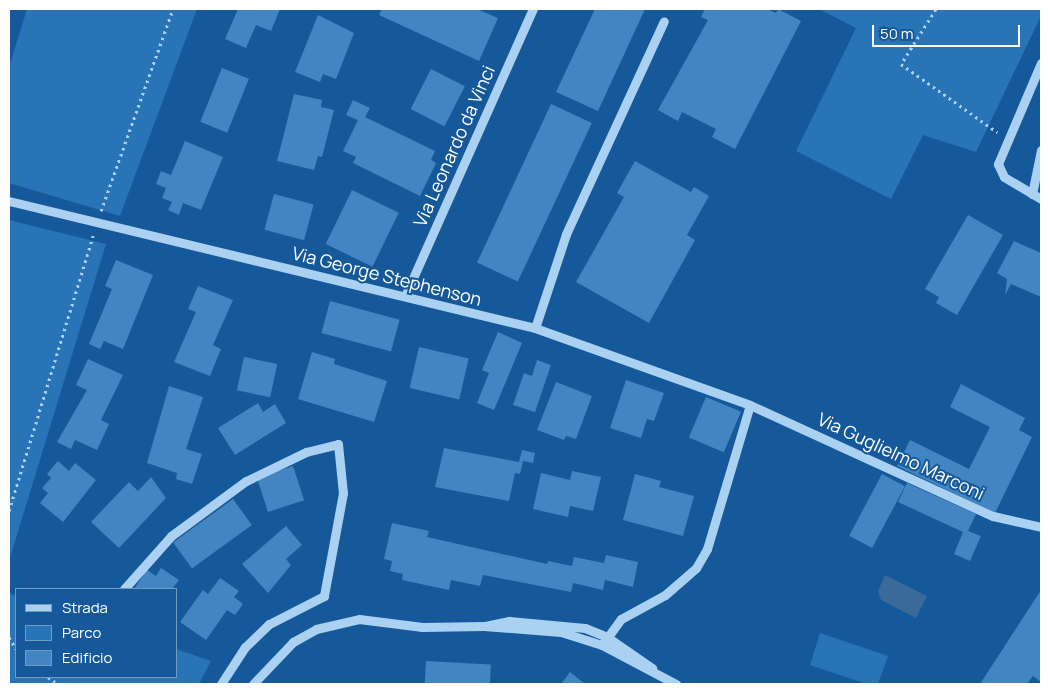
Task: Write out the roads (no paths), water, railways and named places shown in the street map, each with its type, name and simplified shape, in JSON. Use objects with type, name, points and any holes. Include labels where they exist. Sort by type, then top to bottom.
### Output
[{"type":"street","name":"Via Leonardo da Vinci","points":[[405,296],[534,9]]},
{"type":"street","points":[[535,328],[566,234],[664,21]]},
{"type":"street","points":[[1041,63],[1007,139],[998,164],[1004,177],[1041,199]]},
{"type":"street","points":[[1032,194],[1041,150]]},
{"type":"street","name":"Via George Stephenson","points":[[9,201],[535,328],[750,405]]},
{"type":"street","points":[[602,645],[621,619],[665,594],[696,568],[707,549],[750,405]]},
{"type":"street","name":"Via Guglielmo Marconi","points":[[750,405],[993,516],[1041,527]]},
{"type":"street","points":[[125,588],[171,536],[246,481],[306,452],[338,444],[343,492],[324,596],[268,624],[245,647],[220,684]]},
{"type":"street","points":[[253,684],[292,642],[339,621],[359,619],[422,627],[484,626],[561,632],[602,645],[676,684]]},
{"type":"street","points":[[484,626],[509,621],[563,623],[607,637],[666,678]]}]
